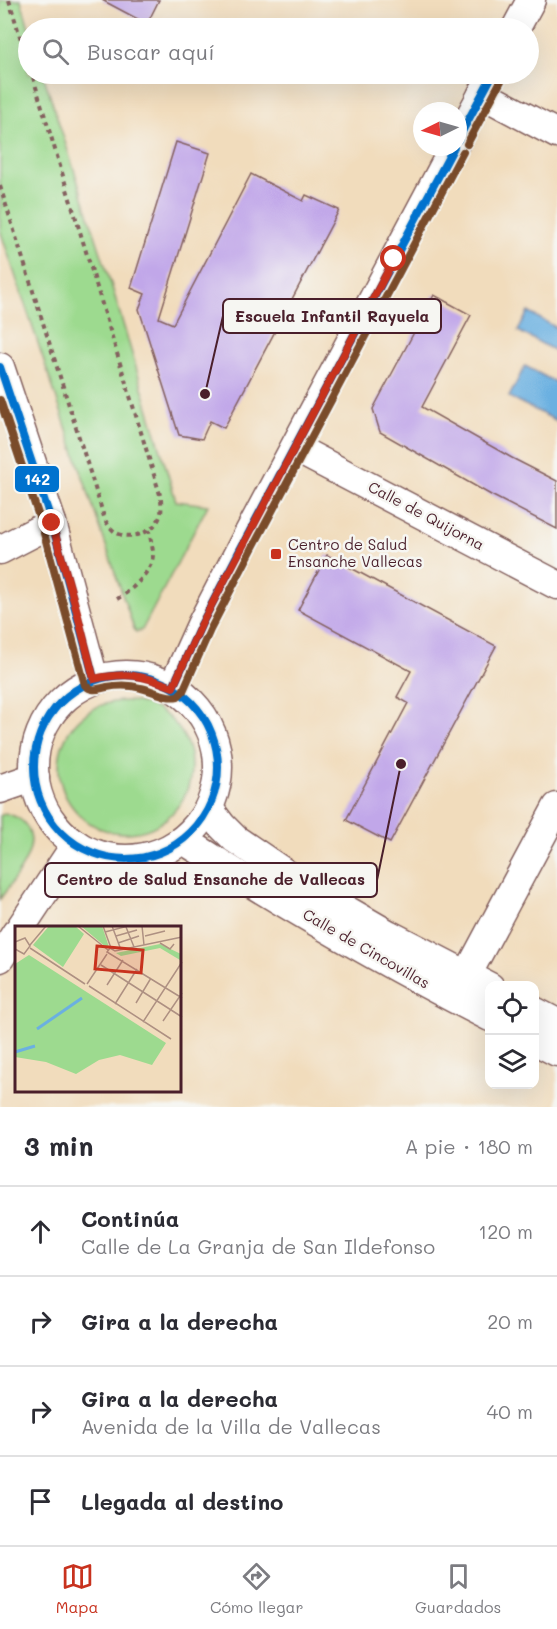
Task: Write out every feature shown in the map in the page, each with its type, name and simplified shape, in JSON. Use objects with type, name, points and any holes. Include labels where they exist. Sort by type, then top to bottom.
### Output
[{"type":"street","points":[[521,18],[531,0]]},
{"type":"street","points":[[467,122],[487,84],[557,134]]},
{"type":"street","points":[[173,687],[201,625],[449,156]]},
{"type":"street","points":[[0,367],[52,523],[94,679]]},
{"type":"street","name":"Calle de Quijorna","points":[[295,448],[557,585]]},
{"type":"street","points":[[0,550],[52,523]]},
{"type":"street","points":[[116,675],[135,675],[173,687],[193,703],[205,719],[214,741],[218,765],[216,788],[209,808],[198,825],[183,840],[160,853],[135,859],[110,858],[76,844],[58,829],[46,814],[34,777],[34,757],[40,733],[53,710],[75,690],[94,679],[116,675]]},
{"type":"street","points":[[0,789],[34,777]]},
{"type":"street","points":[[478,981],[557,807]]},
{"type":"street","name":"Calle de Cincovillas","points":[[209,808],[235,839],[298,882],[358,918],[478,981]]},
{"type":"street","name":"Calle de Cincovillas","points":[[183,840],[251,883],[368,951],[485,1015]]},
{"type":"street","points":[[22,926],[76,844]]},
{"type":"street","points":[[0,958],[15,935]]},
{"type":"street","points":[[539,1014],[557,1023]]},
{"type":"street","points":[[539,1043],[557,1052]]},
{"type":"path","points":[[9,0],[18,30]]},
{"type":"path","points":[[0,186],[105,520],[111,530],[120,534],[130,536],[141,534],[156,524],[161,512],[161,498],[35,84]]},
{"type":"path","points":[[117,598],[124,595],[142,579],[154,556],[149,530]]},
{"type":"green space","points":[[0,0],[21,0],[26,18],[18,18],[18,84],[46,84],[112,287],[176,501],[208,505],[142,630],[136,632],[134,629],[0,230]]},
{"type":"green space","points":[[125,701],[150,706],[172,720],[186,742],[191,767],[186,792],[172,814],[150,828],[125,833],[100,828],[78,814],[64,792],[59,767],[64,742],[78,720],[100,706]]},
{"type":"green space","points":[[5,813],[18,818],[27,827],[31,837],[26,859],[0,899],[0,816]]},
{"type":"water","points":[[528,312],[557,328],[557,352],[518,331]]},
{"type":"water","points":[[525,366],[557,383],[557,421],[509,397]]},
{"type":"building","points":[[102,0],[159,0],[150,18],[136,18]]},
{"type":"building","points":[[176,142],[210,153],[159,318],[173,324],[251,174],[303,201],[306,195],[339,210],[224,428],[210,421],[202,439],[179,435],[139,309],[145,294],[131,288]]},
{"type":"building","points":[[434,295],[471,315],[422,407],[557,481],[557,529],[491,495],[380,432],[373,409]]},
{"type":"building","points":[[327,555],[496,646],[390,843],[346,820],[408,703],[397,697],[411,671],[298,610]]},
{"type":"transit line","name":"142","points":[[467,122],[488,84]]},
{"type":"transit line","points":[[467,144],[499,84]]},
{"type":"transit line","name":"142","points":[[173,687],[201,625],[243,544],[449,156]]},
{"type":"transit line","points":[[0,400],[42,526],[85,685],[90,689],[133,686],[164,695],[178,696],[183,691],[210,630],[252,549],[461,156]]},
{"type":"transit line","name":"142","points":[[0,367],[52,523],[94,679]]},
{"type":"transit line","name":"142","points":[[126,675],[161,682],[191,702],[211,732],[218,767],[211,802],[191,832],[161,852],[126,859],[91,852],[61,832],[41,802],[34,767],[41,732],[61,702],[91,682],[126,675]]},
{"type":"place","name":"Escuela Infantil Rayuela","points":[[205,394]]},
{"type":"place","name":"Centro de Salud Ensanche Vallecas","points":[[276,554]]},
{"type":"place","name":"Centro de Salud Ensanche de Vallecas","points":[[401,764]]},
{"type":"route","points":[[52,523],[94,679],[116,675],[135,675],[173,687],[201,625],[394,259]]}]
